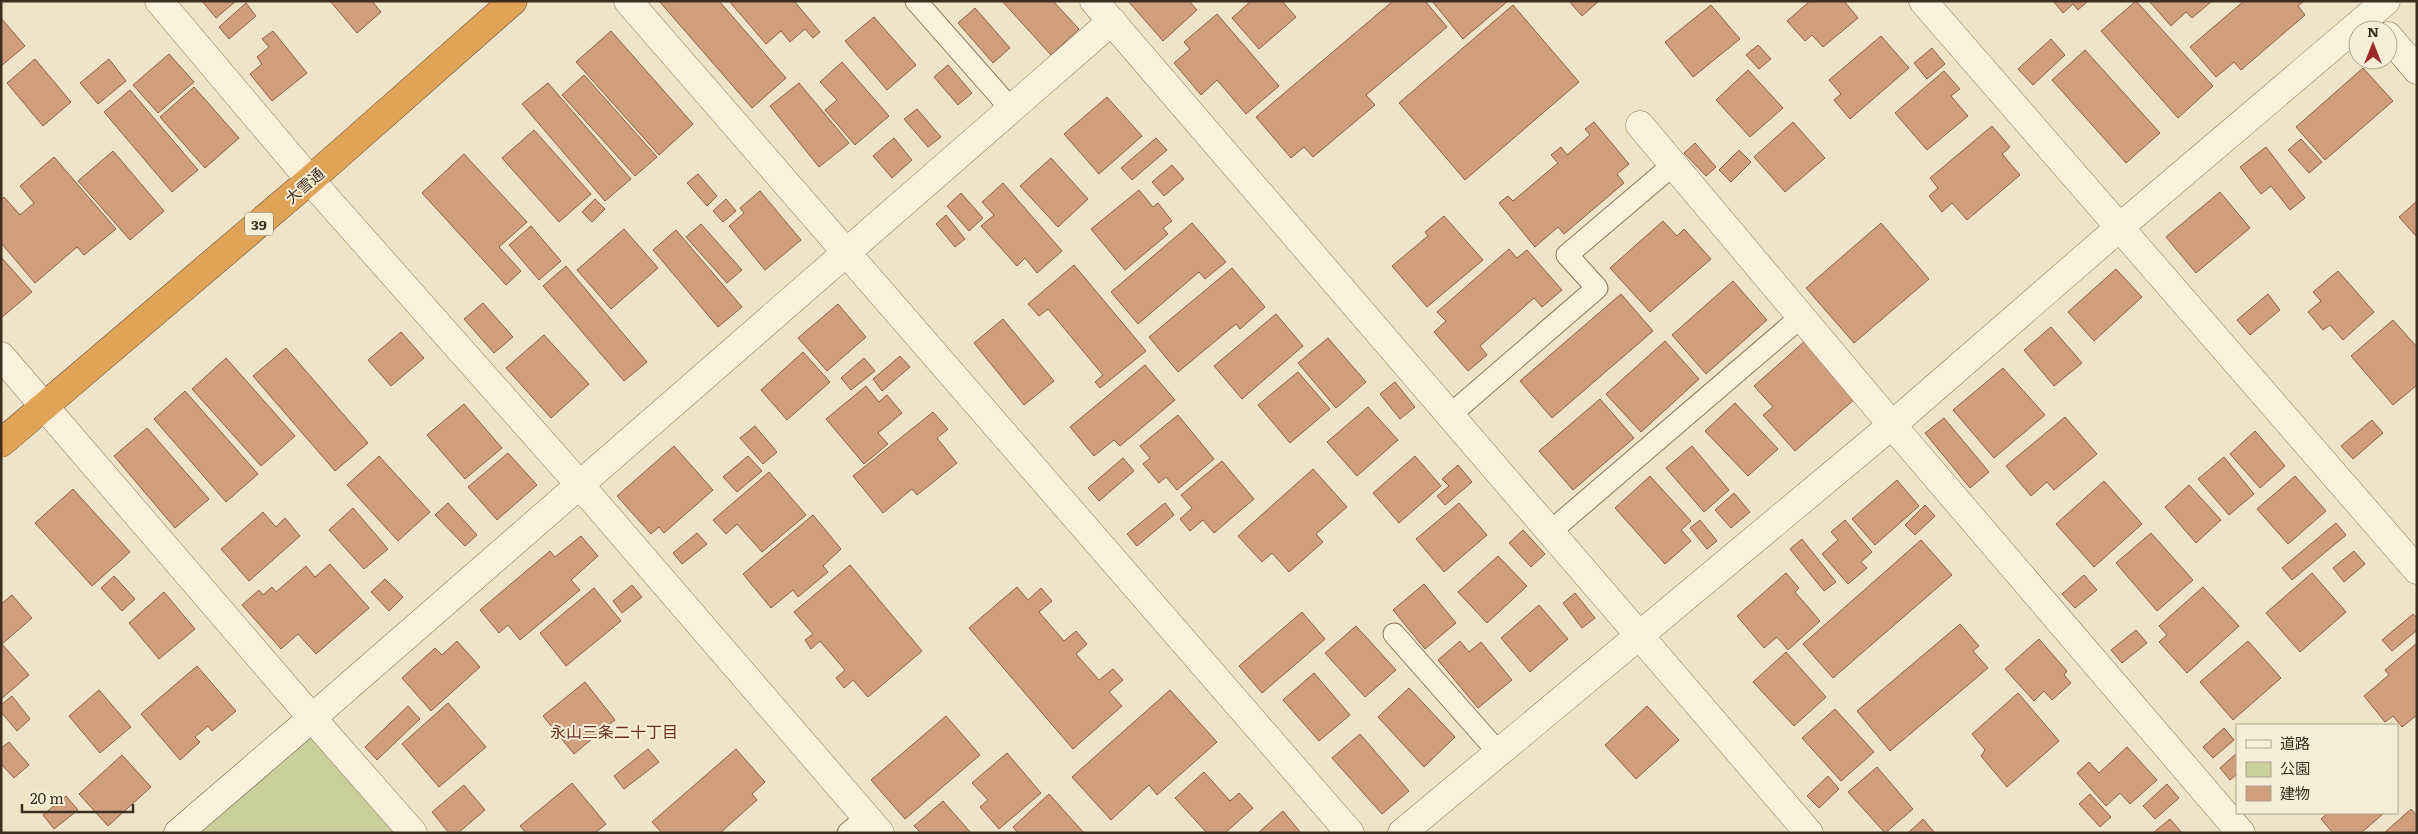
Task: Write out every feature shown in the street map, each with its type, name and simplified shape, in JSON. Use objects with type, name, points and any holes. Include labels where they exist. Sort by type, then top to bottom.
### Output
[{"type":"highway","name":"大雪通","points":[[1,442],[310,180],[513,1]]},
{"type":"street","points":[[159,1],[310,180],[580,486],[865,827]]},
{"type":"street","points":[[628,1],[848,252],[1350,833]]},
{"type":"street","points":[[1923,1],[2417,570]]},
{"type":"street","points":[[178,833],[1011,110],[1103,11],[1809,833]]},
{"type":"street","points":[[1402,833],[1638,634],[1892,425],[2120,227],[2374,12]]},
{"type":"street","points":[[2398,48],[2417,70]]},
{"type":"street","points":[[1640,125],[1892,425],[2241,833]]},
{"type":"street","points":[[1,356],[413,833]]},
{"type":"lane","points":[[916,1],[1011,110]]},
{"type":"lane","points":[[1450,415],[1597,288],[1567,255],[1673,165]]},
{"type":"lane","points":[[1550,531],[1801,317]]},
{"type":"lane","points":[[1394,634],[1498,752]]},
{"type":"green space","points":[[311,728],[402,833],[189,833]]},
{"type":"building","points":[[202,1],[236,1],[216,18]]},
{"type":"building","points":[[330,1],[372,1],[381,12],[357,33]]},
{"type":"building","points":[[659,1],[719,1],[786,78],[752,108]]},
{"type":"building","points":[[729,1],[794,1],[820,32],[813,38],[805,29],[790,42],[781,31],[766,44]]},
{"type":"building","points":[[1002,1],[1053,1],[1079,29],[1051,55]]},
{"type":"building","points":[[1128,1],[1189,1],[1197,10],[1163,41]]},
{"type":"building","points":[[1251,1],[1282,1],[1296,17],[1259,49],[1232,18]]},
{"type":"building","points":[[1393,1],[1425,1],[1447,27],[1366,95],[1375,105],[1313,157],[1304,147],[1291,158],[1256,117]]},
{"type":"building","points":[[1432,1],[1508,1],[1463,39]]},
{"type":"building","points":[[1569,1],[1599,1],[1582,16]]},
{"type":"building","points":[[1810,1],[1844,1],[1858,18],[1823,47],[1812,35],[1805,41],[1787,21]]},
{"type":"building","points":[[2053,1],[2088,1],[2078,10],[2073,4],[2063,13]]},
{"type":"building","points":[[2136,1],[2213,86],[2178,118],[2101,31]]},
{"type":"building","points":[[2149,1],[2212,1],[2192,18],[2186,12],[2171,26]]},
{"type":"building","points":[[2244,1],[2304,1],[2298,6],[2305,15],[2241,70],[2234,62],[2216,77],[2190,47]]},
{"type":"building","points":[[246,3],[256,16],[229,39],[219,27]]},
{"type":"building","points":[[1513,5],[1579,82],[1465,180],[1399,103]]},
{"type":"building","points":[[1711,5],[1740,39],[1693,77],[1665,42]]},
{"type":"building","points":[[975,8],[1010,48],[993,63],[958,23]]},
{"type":"building","points":[[1217,14],[1279,86],[1246,114],[1217,80],[1201,95],[1174,63],[1190,49],[1184,42]]},
{"type":"building","points":[[874,17],[916,65],[887,90],[845,41]]},
{"type":"building","points":[[1,18],[25,46],[1,66]]},
{"type":"building","points":[[273,31],[307,73],[272,101],[250,74],[262,64],[257,57],[269,47],[262,39]]},
{"type":"building","points":[[611,31],[693,124],[659,155],[576,62]]},
{"type":"building","points":[[1881,36],[1909,68],[1850,119],[1834,100],[1841,94],[1829,80]]},
{"type":"building","points":[[2051,39],[2065,55],[2033,85],[2018,69]]},
{"type":"building","points":[[1758,45],[1771,59],[1759,69],[1746,55]]},
{"type":"building","points":[[1932,48],[1945,64],[1927,79],[1914,63]]},
{"type":"building","points":[[2085,50],[2160,133],[2126,163],[2052,80]]},
{"type":"building","points":[[169,54],[194,82],[158,113],[133,85]]},
{"type":"building","points":[[35,59],[71,102],[43,126],[7,83]]},
{"type":"building","points":[[109,59],[126,81],[98,104],[80,83]]},
{"type":"building","points":[[842,62],[889,116],[855,145],[825,110],[837,100],[820,82]]},
{"type":"building","points":[[948,65],[972,93],[958,105],[934,77]]},
{"type":"building","points":[[1748,70],[1783,108],[1750,137],[1716,100]]},
{"type":"building","points":[[2361,70],[2365,70],[2393,101],[2325,160],[2296,127]]},
{"type":"building","points":[[1944,71],[1960,89],[1951,96],[1968,116],[1927,150],[1895,113]]},
{"type":"building","points":[[584,75],[657,157],[635,176],[562,95]]},
{"type":"building","points":[[548,83],[631,179],[605,201],[522,104]]},
{"type":"building","points":[[799,83],[849,143],[819,167],[770,106]]},
{"type":"building","points":[[194,87],[239,138],[205,168],[160,117]]},
{"type":"building","points":[[130,90],[198,170],[172,192],[104,112]]},
{"type":"building","points":[[1107,97],[1142,136],[1099,174],[1064,134]]},
{"type":"building","points":[[917,109],[941,137],[928,147],[904,119]]},
{"type":"building","points":[[1594,122],[1629,164],[1617,174],[1624,183],[1564,234],[1558,227],[1535,247],[1499,203],[1508,196],[1513,201],[1558,163],[1551,155],[1561,147],[1567,155],[1590,135],[1585,129]]},
{"type":"building","points":[[1793,122],[1825,158],[1785,192],[1754,157]]},
{"type":"building","points":[[1992,126],[2010,147],[2002,154],[2020,175],[1967,220],[1952,203],[1942,212],[1929,196],[1938,188],[1930,178]]},
{"type":"building","points":[[534,130],[591,194],[559,222],[502,158]]},
{"type":"building","points":[[894,138],[912,160],[892,178],[873,156]]},
{"type":"building","points":[[1156,138],[1167,150],[1132,180],[1121,168]]},
{"type":"building","points":[[2301,139],[2322,162],[2309,173],[2288,150]]},
{"type":"building","points":[[1695,143],[1716,167],[1706,176],[1684,153]]},
{"type":"building","points":[[2266,147],[2305,198],[2290,210],[2271,186],[2261,194],[2240,167]]},
{"type":"building","points":[[1739,150],[1751,162],[1731,182],[1719,170]]},
{"type":"building","points":[[113,151],[164,211],[130,240],[78,181]]},
{"type":"building","points":[[464,154],[527,222],[499,247],[521,271],[506,285],[422,193]]},
{"type":"building","points":[[54,157],[116,229],[84,255],[77,247],[35,283],[1,243],[1,200],[4,197],[20,215],[34,203],[20,186]]},
{"type":"building","points":[[1051,158],[1088,199],[1058,227],[1020,186]]},
{"type":"building","points":[[1172,165],[1184,179],[1164,196],[1152,182]]},
{"type":"building","points":[[698,174],[717,196],[707,206],[687,183]]},
{"type":"building","points":[[1003,183],[1062,251],[1037,273],[1025,258],[1017,266],[981,226],[994,215],[982,202]]},
{"type":"building","points":[[1139,190],[1153,207],[1158,203],[1172,221],[1163,228],[1168,234],[1125,270],[1091,229]]},
{"type":"building","points":[[760,191],[801,240],[765,270],[729,226],[744,213],[740,208]]},
{"type":"building","points":[[2220,192],[2250,228],[2196,273],[2166,237]]},
{"type":"building","points":[[961,193],[983,218],[969,231],[947,206]]},
{"type":"building","points":[[595,199],[605,209],[592,222],[582,212]]},
{"type":"building","points":[[726,199],[736,211],[723,222],[713,211]]},
{"type":"building","points":[[2417,201],[2417,237],[2399,217]]},
{"type":"building","points":[[946,215],[965,239],[955,247],[936,224]]},
{"type":"building","points":[[1444,216],[1483,260],[1427,307],[1392,266],[1428,236],[1425,232]]},
{"type":"building","points":[[1663,221],[1677,236],[1684,229],[1711,259],[1650,312],[1610,268]]},
{"type":"building","points":[[1192,223],[1226,262],[1205,279],[1199,272],[1138,324],[1111,292]]},
{"type":"building","points":[[1881,223],[1929,279],[1854,343],[1806,288]]},
{"type":"building","points":[[701,224],[742,270],[727,283],[686,237]]},
{"type":"building","points":[[531,226],[561,261],[539,280],[509,245]]},
{"type":"building","points":[[624,229],[658,268],[611,309],[577,270]]},
{"type":"building","points":[[676,230],[742,307],[718,327],[653,250]]},
{"type":"building","points":[[1509,249],[1517,258],[1527,250],[1562,290],[1542,307],[1534,298],[1480,346],[1487,355],[1468,371],[1434,332],[1446,321],[1437,312]]},
{"type":"building","points":[[1,257],[32,292],[1,318]]},
{"type":"building","points":[[1074,265],[1146,351],[1100,388],[1095,382],[1103,375],[1048,309],[1039,316],[1028,304]]},
{"type":"building","points":[[566,266],[647,362],[624,381],[543,286]]},
{"type":"building","points":[[1232,268],[1265,307],[1240,329],[1236,324],[1178,372],[1149,337]]},
{"type":"building","points":[[2116,269],[2142,297],[2094,341],[2068,312]]},
{"type":"building","points":[[2338,271],[2374,312],[2343,340],[2330,325],[2323,330],[2308,312],[2321,301],[2313,292]]},
{"type":"building","points":[[1733,281],[1767,320],[1706,374],[1672,335]]},
{"type":"building","points":[[1621,294],[1653,331],[1552,418],[1520,381]]},
{"type":"building","points":[[2268,294],[2280,310],[2250,335],[2237,320]]},
{"type":"building","points":[[483,303],[513,337],[494,353],[464,319]]},
{"type":"building","points":[[838,304],[866,337],[827,371],[798,338]]},
{"type":"building","points":[[1276,314],[1303,346],[1242,399],[1214,366]]},
{"type":"building","points":[[1003,319],[1054,381],[1024,405],[974,343]]},
{"type":"building","points":[[2393,320],[2417,347],[2417,385],[2393,405],[2351,356]]},
{"type":"building","points":[[2051,327],[2082,363],[2054,386],[2024,350]]},
{"type":"building","points":[[401,332],[424,358],[391,386],[368,360]]},
{"type":"building","points":[[544,335],[589,384],[551,418],[506,368]]},
{"type":"building","points":[[1328,338],[1366,382],[1336,408],[1298,363]]},
{"type":"building","points":[[1665,341],[1699,379],[1641,432],[1606,394]]},
{"type":"building","points":[[1805,341],[1856,398],[1795,451],[1763,415],[1773,407],[1754,386]]},
{"type":"building","points":[[286,348],[368,443],[335,471],[253,376]]},
{"type":"building","points":[[803,352],[830,382],[787,420],[761,390]]},
{"type":"building","points":[[900,356],[910,367],[882,391],[873,379]]},
{"type":"building","points":[[226,358],[295,436],[261,466],[192,389]]},
{"type":"building","points":[[864,358],[875,371],[851,390],[841,378]]},
{"type":"building","points":[[1145,365],[1175,400],[1120,446],[1114,440],[1094,456],[1070,427]]},
{"type":"building","points":[[2003,368],[2045,415],[1994,458],[1953,410]]},
{"type":"building","points":[[1298,372],[1330,409],[1290,443],[1258,405]]},
{"type":"building","points":[[1395,382],[1415,407],[1400,419],[1380,394]]},
{"type":"building","points":[[866,386],[879,402],[887,395],[902,413],[878,433],[888,444],[864,464],[826,419]]},
{"type":"building","points":[[185,391],[258,474],[226,502],[154,419]]},
{"type":"building","points":[[1600,399],[1634,438],[1573,490],[1539,451]]},
{"type":"building","points":[[1735,403],[1778,449],[1748,476],[1705,431]]},
{"type":"building","points":[[464,404],[502,448],[465,479],[427,435]]},
{"type":"building","points":[[1368,407],[1398,440],[1357,476],[1327,442]]},
{"type":"building","points":[[933,412],[948,429],[937,438],[957,463],[917,495],[912,489],[883,513],[853,476]]},
{"type":"building","points":[[1178,415],[1214,459],[1177,490],[1166,477],[1159,483],[1143,464],[1150,458],[1140,446]]},
{"type":"building","points":[[2065,417],[2097,454],[2054,490],[2047,482],[2031,496],[2006,466]]},
{"type":"building","points":[[1944,418],[1989,472],[1970,488],[1925,433]]},
{"type":"building","points":[[2372,420],[2383,433],[2353,459],[2341,446]]},
{"type":"building","points":[[755,426],[777,452],[763,464],[740,438]]},
{"type":"building","points":[[147,428],[209,499],[175,528],[114,456]]},
{"type":"building","points":[[2255,431],[2285,466],[2260,488],[2230,454]]},
{"type":"building","points":[[674,446],[713,490],[664,533],[659,527],[651,534],[617,496]]},
{"type":"building","points":[[1692,446],[1729,490],[1704,512],[1666,468]]},
{"type":"building","points":[[508,453],[537,485],[497,520],[468,487]]},
{"type":"building","points":[[379,456],[430,512],[398,541],[347,485]]},
{"type":"building","points":[[748,456],[762,471],[737,492],[723,477]]},
{"type":"building","points":[[1415,456],[1441,486],[1399,523],[1373,493]]},
{"type":"building","points":[[2224,457],[2254,494],[2229,515],[2198,479]]},
{"type":"building","points":[[1123,458],[1134,471],[1099,501],[1088,488]]},
{"type":"building","points":[[1222,461],[1254,499],[1214,533],[1203,520],[1190,531],[1180,519],[1192,508],[1181,495]]},
{"type":"building","points":[[1458,465],[1472,482],[1445,505],[1437,496],[1449,486],[1442,479]]},
{"type":"building","points":[[1313,469],[1347,507],[1316,534],[1323,542],[1289,572],[1272,553],[1262,562],[1238,536]]},
{"type":"building","points":[[769,472],[806,515],[762,552],[737,524],[726,534],[713,520]]},
{"type":"building","points":[[1650,476],[1691,521],[1681,530],[1691,541],[1665,564],[1615,508]]},
{"type":"building","points":[[2295,476],[2326,511],[2288,544],[2257,509]]},
{"type":"building","points":[[1897,480],[1919,506],[1875,545],[1852,519]]},
{"type":"building","points":[[2104,481],[2142,524],[2094,567],[2056,524]]},
{"type":"building","points":[[2189,485],[2221,520],[2196,543],[2165,507]]},
{"type":"building","points":[[73,489],[130,552],[92,586],[35,523]]},
{"type":"building","points":[[1734,493],[1750,512],[1731,528],[1715,510]]},
{"type":"building","points":[[448,503],[477,535],[465,546],[435,515]]},
{"type":"building","points":[[1165,503],[1174,515],[1137,546],[1127,534]]},
{"type":"building","points":[[1459,503],[1487,535],[1444,572],[1416,539]]},
{"type":"building","points":[[1925,505],[1935,516],[1915,535],[1905,525]]},
{"type":"building","points":[[353,508],[388,549],[364,569],[329,530]]},
{"type":"building","points":[[263,512],[276,527],[285,518],[300,536],[249,581],[221,549]]},
{"type":"building","points":[[813,515],[841,549],[823,566],[828,572],[798,597],[793,590],[771,608],[743,574]]},
{"type":"building","points":[[1700,520],[1717,541],[1707,549],[1690,528]]},
{"type":"building","points":[[1845,520],[1872,552],[1861,562],[1867,568],[1848,584],[1822,554],[1838,540],[1831,532]]},
{"type":"building","points":[[2336,523],[2346,535],[2292,580],[2282,568]]},
{"type":"building","points":[[1523,530],[1545,554],[1531,567],[1509,543]]},
{"type":"building","points":[[697,533],[707,544],[682,564],[673,553]]},
{"type":"building","points":[[2151,533],[2193,580],[2157,611],[2116,563]]},
{"type":"building","points":[[581,536],[598,556],[571,580],[580,590],[520,640],[508,625],[499,633],[480,610],[550,551],[555,557]]},
{"type":"building","points":[[1802,539],[1836,582],[1824,591],[1790,549]]},
{"type":"building","points":[[1921,540],[1952,575],[1833,678],[1803,644]]},
{"type":"building","points":[[2354,551],[2365,564],[2344,582],[2333,568]]},
{"type":"building","points":[[1498,556],[1527,586],[1487,623],[1458,592]]},
{"type":"building","points":[[330,564],[369,608],[316,654],[298,634],[281,649],[242,605],[259,590],[263,595],[272,587],[276,592],[306,566],[315,577]]},
{"type":"building","points":[[850,565],[922,651],[868,697],[853,680],[844,688],[836,678],[845,670],[820,641],[811,649],[805,640],[813,634],[794,612]]},
{"type":"building","points":[[1786,573],[1799,588],[1795,592],[1820,621],[1788,650],[1777,637],[1764,648],[1737,616]]},
{"type":"building","points":[[2312,573],[2346,612],[2300,652],[2266,613]]},
{"type":"building","points":[[2084,575],[2097,590],[2075,608],[2062,594]]},
{"type":"building","points":[[114,576],[135,599],[122,611],[101,588]]},
{"type":"building","points":[[385,579],[403,597],[389,611],[371,592]]},
{"type":"building","points":[[1424,584],[1456,623],[1425,649],[1393,610]]},
{"type":"building","points":[[632,585],[642,597],[622,613],[613,601]]},
{"type":"building","points":[[1017,587],[1028,600],[1041,588],[1052,601],[1039,612],[1064,641],[1076,631],[1087,644],[1076,654],[1099,680],[1113,669],[1123,680],[1109,692],[1122,706],[1073,749],[969,628]]},
{"type":"building","points":[[2203,587],[2239,626],[2187,673],[2159,642],[2167,635],[2159,626]]},
{"type":"building","points":[[594,588],[621,621],[566,666],[540,633]]},
{"type":"building","points":[[164,592],[195,629],[159,659],[129,623]]},
{"type":"building","points":[[1575,593],[1595,618],[1582,628],[1563,603]]},
{"type":"building","points":[[12,595],[32,618],[2,644],[29,675],[1,699],[1,604]]},
{"type":"building","points":[[1539,605],[1568,639],[1530,672],[1501,638]]},
{"type":"building","points":[[1302,612],[1325,639],[1262,693],[1239,666]]},
{"type":"building","points":[[2413,614],[2417,618],[2417,630],[2392,651],[2382,640]]},
{"type":"building","points":[[1960,624],[1979,646],[1973,651],[1988,668],[1890,751],[1857,711]]},
{"type":"building","points":[[1356,626],[1396,670],[1365,697],[1325,653]]},
{"type":"building","points":[[2136,630],[2147,643],[2122,663],[2111,650]]},
{"type":"building","points":[[2039,639],[2067,671],[2064,675],[2071,683],[2052,700],[2044,691],[2034,701],[2005,669]]},
{"type":"building","points":[[457,641],[480,667],[431,711],[402,678],[435,648],[442,655]]},
{"type":"building","points":[[1460,641],[1469,652],[1481,642],[1512,680],[1478,708],[1438,660]]},
{"type":"building","points":[[2248,641],[2281,678],[2233,720],[2200,682]]},
{"type":"building","points":[[2417,643],[2417,715],[2402,727],[2393,716],[2385,722],[2364,696],[2389,675],[2385,670]]},
{"type":"building","points":[[1786,652],[1826,697],[1794,726],[1753,682]]},
{"type":"building","points":[[197,666],[236,711],[212,731],[208,726],[195,737],[200,742],[180,760],[141,714]]},
{"type":"building","points":[[1314,673],[1350,715],[1319,741],[1283,700]]},
{"type":"building","points":[[585,682],[615,720],[574,754],[543,716]]},
{"type":"building","points":[[1409,688],[1455,737],[1424,767],[1378,717]]},
{"type":"building","points":[[99,690],[131,727],[100,753],[69,716]]},
{"type":"building","points":[[1170,690],[1217,742],[1157,795],[1149,785],[1111,820],[1072,777]]},
{"type":"building","points":[[2018,693],[2059,741],[2007,787],[1981,756],[1985,750],[1972,734]]},
{"type":"building","points":[[12,696],[30,719],[17,731],[1,712],[1,705]]},
{"type":"building","points":[[448,703],[486,747],[439,787],[402,744]]},
{"type":"building","points":[[408,706],[420,719],[377,760],[365,747]]},
{"type":"building","points":[[1647,706],[1679,740],[1636,779],[1605,745]]},
{"type":"building","points":[[1835,709],[1874,752],[1841,781],[1802,738]]},
{"type":"building","points":[[946,716],[980,755],[905,819],[871,780]]},
{"type":"building","points":[[2224,728],[2234,740],[2213,758],[2203,747]]},
{"type":"building","points":[[1360,734],[1409,791],[1382,814],[1332,758]]},
{"type":"building","points":[[9,742],[29,765],[14,778],[1,764],[1,748]]},
{"type":"building","points":[[2127,747],[2157,780],[2130,804],[2120,793],[2106,806],[2077,773],[2089,762],[2099,773]]},
{"type":"building","points":[[648,749],[659,762],[624,789],[614,776]]},
{"type":"building","points":[[736,749],[765,782],[752,794],[757,800],[720,833],[662,833],[652,822]]},
{"type":"building","points":[[1007,753],[1041,793],[999,829],[980,807],[988,800],[972,783]]},
{"type":"building","points":[[2236,754],[2236,775],[2230,780],[2220,768]]},
{"type":"building","points":[[122,755],[151,787],[108,826],[79,794]]},
{"type":"building","points":[[1877,767],[1913,809],[1885,833],[1848,792]]},
{"type":"building","points":[[1204,772],[1230,801],[1239,793],[1253,808],[1225,833],[1207,833],[1175,798]]},
{"type":"building","points":[[1828,776],[1839,789],[1819,808],[1807,796]]},
{"type":"building","points":[[572,783],[606,824],[595,833],[526,833],[520,826]]},
{"type":"building","points":[[2167,784],[2179,798],[2155,819],[2143,806]]},
{"type":"building","points":[[464,785],[485,810],[458,833],[449,833],[432,812]]},
{"type":"building","points":[[1049,794],[1084,833],[1018,833],[1013,827]]},
{"type":"building","points":[[2090,794],[2111,817],[2100,827],[2079,804]]},
{"type":"building","points":[[66,796],[78,810],[54,829],[43,815]]},
{"type":"building","points":[[943,801],[971,833],[921,833],[914,826]]},
{"type":"building","points":[[2411,809],[2417,816],[2417,833],[2384,833]]},
{"type":"building","points":[[1283,811],[1301,833],[1258,833]]},
{"type":"building","points":[[2327,814],[2383,814],[2361,833],[2333,833],[2321,819]]},
{"type":"building","points":[[1923,819],[1935,833],[1908,833]]},
{"type":"building","points":[[2170,819],[2182,833],[2153,833]]},
{"type":"district","name":"永山三条二十丁目","points":[[614,731]]}]
